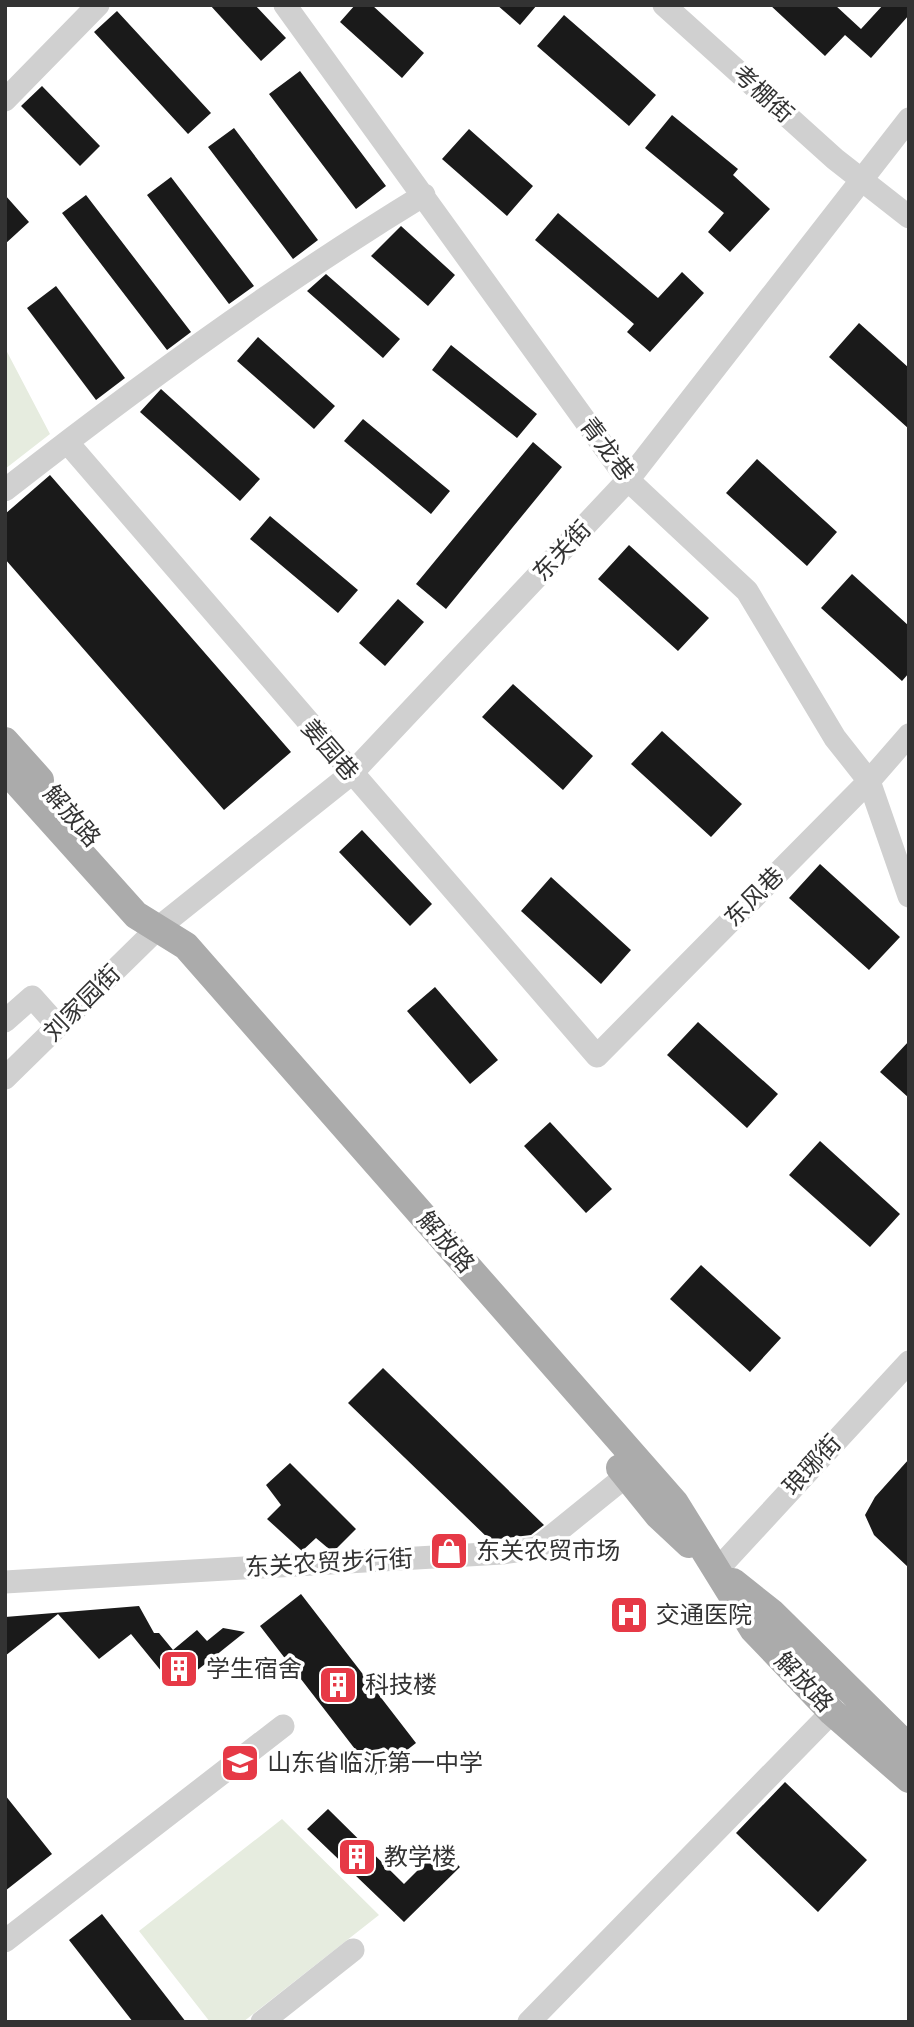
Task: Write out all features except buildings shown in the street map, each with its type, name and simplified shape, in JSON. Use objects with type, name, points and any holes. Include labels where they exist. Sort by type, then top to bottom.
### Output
[{"type":"main road","name":"解放路","points":[[5,741],[148,904],[174,958],[659,1515],[717,1570],[772,1613],[909,1748]]},
{"type":"main road","name":"解放路","points":[[5,769],[136,915],[186,946],[675,1503],[753,1629],[832,1712],[909,1779]]},
{"type":"street","points":[[5,100],[98,5]]},
{"type":"street","name":"青龙巷","points":[[285,5],[628,480],[747,591],[835,738],[869,781],[909,896]]},
{"type":"street","name":"考棚街","points":[[664,5],[862,182],[909,217]]},
{"type":"street","name":"东关街","points":[[158,928],[351,774],[628,480],[909,120]]},
{"type":"street","name":"考棚街","points":[[862,182],[880,208],[909,234]]},
{"type":"street","points":[[5,490],[66,442],[319,259],[424,195]]},
{"type":"street","name":"姜园巷","points":[[66,442],[597,1056]]},
{"type":"street","name":"东风巷","points":[[597,1056],[869,781],[909,735]]},
{"type":"street","name":"刘家园街","points":[[5,1078],[158,928]]},
{"type":"street","points":[[5,1021],[32,997],[58,1026]]},
{"type":"street","name":"琅琊街","points":[[717,1570],[909,1362]]},
{"type":"street","name":"东关农贸步行街","points":[[5,1582],[502,1553],[537,1548],[626,1476]]},
{"type":"street","points":[[529,2022],[832,1712]]},
{"type":"street","points":[[5,1941],[283,1726]]},
{"type":"street","points":[[262,2022],[353,1950]]},
{"type":"shaded area","points":[[5,348],[50,434],[5,469]]},
{"type":"shaded area","points":[[282,1819],[379,1915],[243,2022],[210,2022],[139,1931]]},
{"type":"place","name":"东关农贸市场","points":[[449,1551]]},
{"type":"place","name":"交通医院","points":[[629,1615]]},
{"type":"place","name":"学生宿舍","points":[[179,1669]]},
{"type":"place","name":"科技楼","points":[[338,1685]]},
{"type":"place","name":"山东省临沂第一中学","points":[[240,1763]]},
{"type":"place","name":"教学楼","points":[[357,1857]]}]
